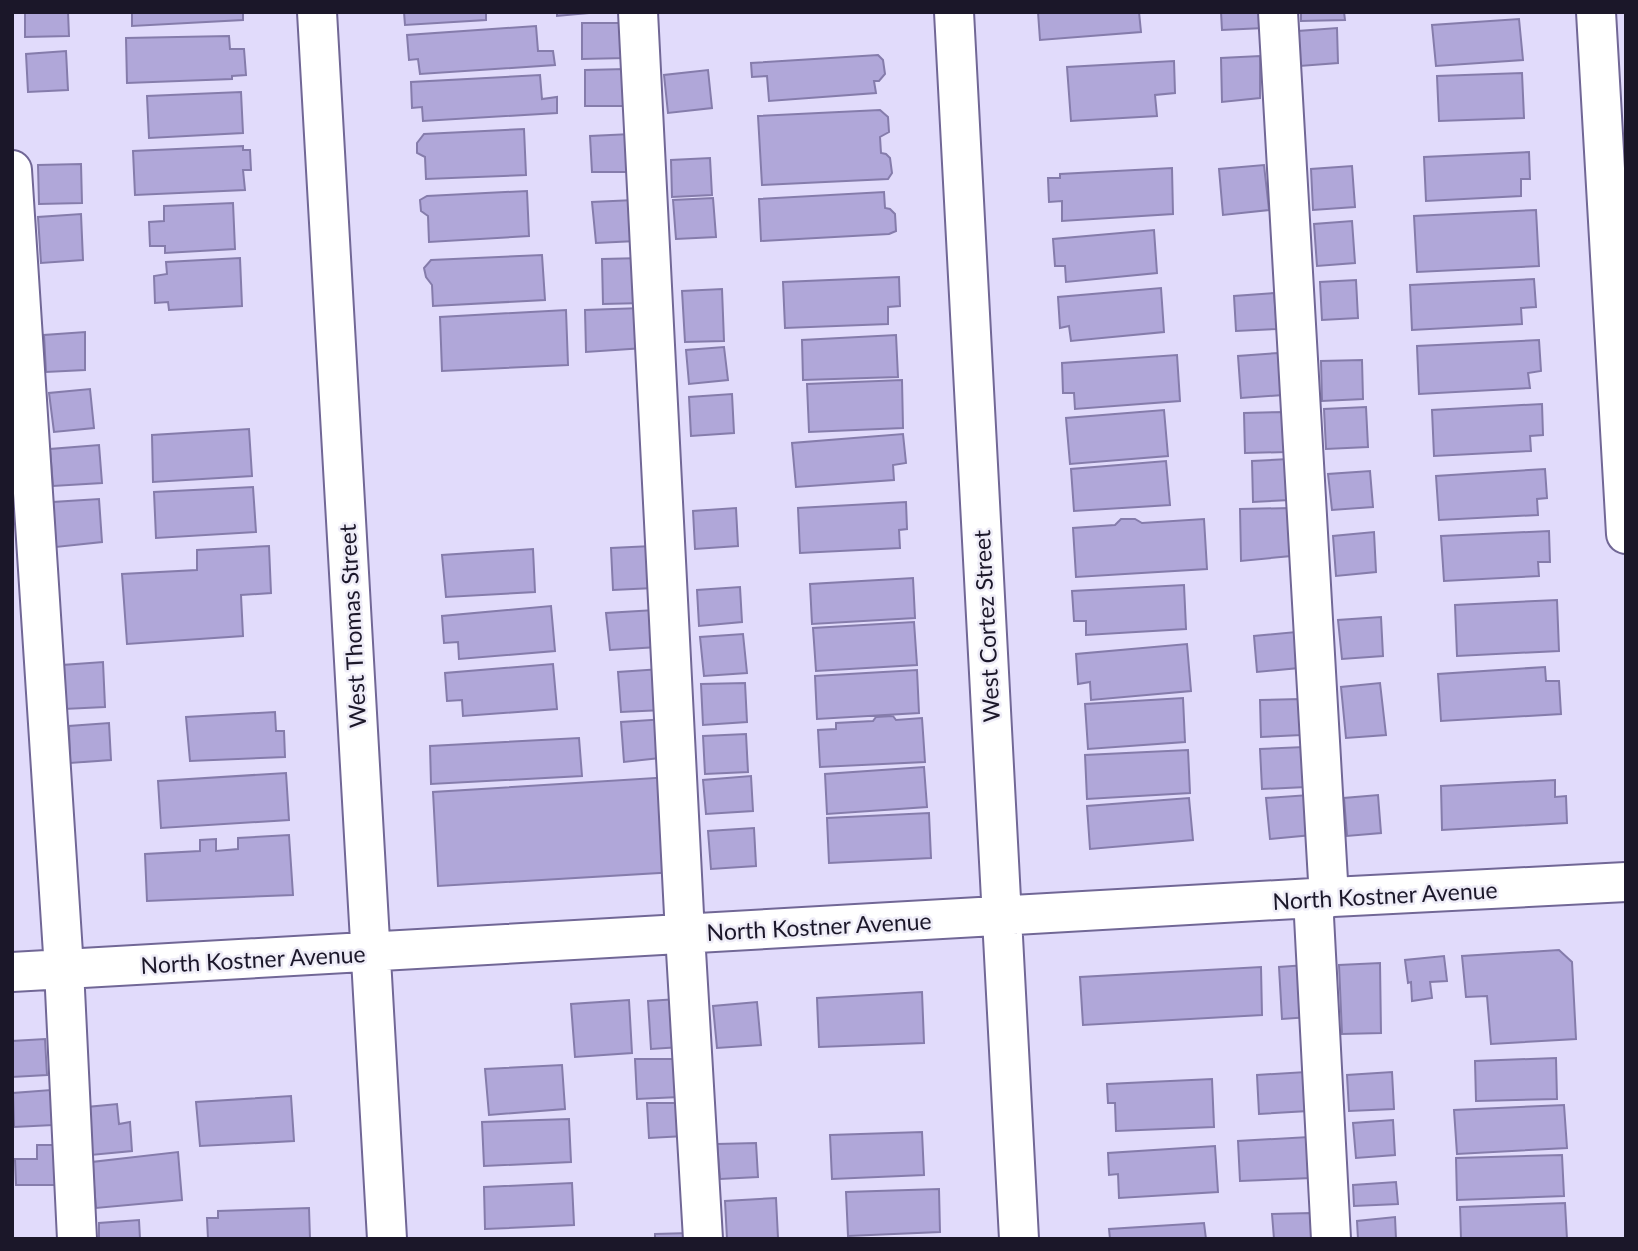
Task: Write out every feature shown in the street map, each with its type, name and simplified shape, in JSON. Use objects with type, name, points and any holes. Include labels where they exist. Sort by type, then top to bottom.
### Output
[{"type":"street","name":"West Thomas Street","points":[[317,12],[387,1239]]},
{"type":"street","points":[[638,12],[703,1239]]},
{"type":"street","name":"West Cortez Street","points":[[954,12],[1019,1239]]},
{"type":"street","points":[[1278,12],[1321,898],[1331,1239]]},
{"type":"street","points":[[1596,12],[1626,534]]},
{"type":"street","points":[[12,170],[64,969],[77,1239]]},
{"type":"street","name":"North Kostner Avenue","points":[[12,972],[1626,882]]},
{"type":"building","points":[[25,12],[68,12],[69,36],[25,37]]},
{"type":"building","points":[[132,12],[243,12],[243,20],[132,26]]},
{"type":"building","points":[[404,12],[486,12],[486,20],[405,25]]},
{"type":"building","points":[[557,12],[600,12],[557,16]]},
{"type":"building","points":[[1038,12],[1139,12],[1141,32],[1040,40]]},
{"type":"building","points":[[1221,12],[1263,12],[1264,28],[1222,30]]},
{"type":"building","points":[[1301,12],[1344,12],[1345,20],[1301,21]]},
{"type":"building","points":[[1519,19],[1523,60],[1436,66],[1432,25]]},
{"type":"building","points":[[582,23],[623,23],[625,58],[582,59]]},
{"type":"building","points":[[536,26],[538,51],[553,51],[555,65],[420,74],[418,59],[409,60],[407,35]]},
{"type":"building","points":[[1337,28],[1338,63],[1300,66],[1298,31]]},
{"type":"building","points":[[229,36],[230,49],[244,49],[246,75],[232,76],[232,79],[127,83],[126,38]]},
{"type":"building","points":[[66,51],[68,90],[28,92],[26,54]]},
{"type":"building","points":[[878,55],[883,60],[885,74],[879,81],[874,81],[876,93],[769,101],[767,76],[752,77],[751,63]]},
{"type":"building","points":[[1260,56],[1260,98],[1222,102],[1221,58]]},
{"type":"building","points":[[1174,61],[1175,93],[1155,95],[1157,116],[1071,121],[1067,67]]},
{"type":"building","points":[[626,69],[627,106],[585,106],[585,70]]},
{"type":"building","points":[[708,70],[712,108],[668,113],[664,75]]},
{"type":"building","points":[[1522,73],[1524,118],[1439,121],[1437,76]]},
{"type":"building","points":[[540,75],[542,99],[557,97],[557,113],[423,121],[422,107],[412,108],[411,82]]},
{"type":"building","points":[[241,92],[243,133],[149,138],[147,96]]},
{"type":"building","points":[[880,110],[888,117],[889,132],[880,137],[881,153],[890,158],[892,173],[888,179],[762,185],[758,116]]},
{"type":"building","points":[[524,129],[526,175],[426,179],[425,157],[417,153],[417,143],[424,134]]},
{"type":"building","points":[[631,134],[631,172],[592,172],[590,136]]},
{"type":"building","points":[[243,146],[243,150],[250,150],[251,170],[243,170],[245,190],[135,195],[133,151]]},
{"type":"building","points":[[1529,152],[1530,179],[1521,179],[1521,196],[1426,201],[1424,157]]},
{"type":"building","points":[[710,158],[712,195],[672,197],[671,160]]},
{"type":"building","points":[[81,164],[82,203],[39,204],[38,165]]},
{"type":"building","points":[[1264,165],[1269,210],[1223,215],[1219,169]]},
{"type":"building","points":[[1352,166],[1355,207],[1313,210],[1311,169]]},
{"type":"building","points":[[1172,168],[1173,214],[1062,221],[1062,201],[1049,202],[1048,178],[1060,178],[1060,174]]},
{"type":"building","points":[[527,191],[529,236],[429,242],[428,216],[421,211],[420,200],[427,196]]},
{"type":"building","points":[[884,192],[885,208],[895,214],[896,231],[889,234],[761,241],[759,199]]},
{"type":"building","points":[[713,198],[716,237],[676,239],[673,200]]},
{"type":"building","points":[[634,200],[636,241],[596,243],[592,202]]},
{"type":"building","points":[[233,203],[235,249],[165,253],[165,246],[150,246],[149,222],[164,221],[164,206]]},
{"type":"building","points":[[1536,210],[1539,266],[1417,272],[1414,216]]},
{"type":"building","points":[[81,214],[83,260],[41,263],[38,217]]},
{"type":"building","points":[[1352,221],[1355,263],[1317,266],[1314,224]]},
{"type":"building","points":[[1154,230],[1157,273],[1066,282],[1065,266],[1055,266],[1053,239]]},
{"type":"building","points":[[542,255],[545,300],[433,306],[432,285],[424,268],[431,260]]},
{"type":"building","points":[[240,258],[242,306],[169,310],[168,302],[155,303],[154,276],[167,274],[166,262]]},
{"type":"building","points":[[643,258],[644,303],[603,304],[602,259]]},
{"type":"building","points":[[899,277],[900,306],[888,307],[888,324],[785,328],[783,282]]},
{"type":"building","points":[[1534,279],[1536,307],[1521,308],[1522,324],[1412,330],[1410,285]]},
{"type":"building","points":[[1356,280],[1358,318],[1322,320],[1320,282]]},
{"type":"building","points":[[1161,288],[1164,332],[1071,341],[1069,326],[1060,328],[1058,297]]},
{"type":"building","points":[[722,289],[724,341],[685,342],[682,291]]},
{"type":"building","points":[[1274,293],[1277,329],[1236,331],[1234,296]]},
{"type":"building","points":[[642,308],[644,348],[586,352],[585,310]]},
{"type":"building","points":[[566,310],[568,365],[442,371],[440,317]]},
{"type":"building","points":[[85,332],[85,370],[46,372],[44,335]]},
{"type":"building","points":[[896,335],[898,377],[803,380],[802,340]]},
{"type":"building","points":[[1539,340],[1541,371],[1528,373],[1530,388],[1419,394],[1417,346]]},
{"type":"building","points":[[724,347],[728,380],[689,384],[686,350]]},
{"type":"building","points":[[1278,353],[1283,395],[1241,398],[1238,356]]},
{"type":"building","points":[[1177,355],[1180,401],[1075,409],[1074,393],[1063,393],[1062,363]]},
{"type":"building","points":[[1362,360],[1363,399],[1322,401],[1321,361]]},
{"type":"building","points":[[902,380],[903,428],[809,432],[807,384]]},
{"type":"building","points":[[90,389],[94,428],[54,432],[49,393]]},
{"type":"building","points":[[732,394],[734,433],[691,436],[689,397]]},
{"type":"building","points":[[1542,404],[1543,435],[1530,436],[1531,451],[1434,456],[1432,410]]},
{"type":"building","points":[[1366,407],[1368,447],[1326,449],[1324,409]]},
{"type":"building","points":[[1164,410],[1168,456],[1070,464],[1066,418]]},
{"type":"building","points":[[1285,412],[1286,452],[1245,453],[1244,413]]},
{"type":"building","points":[[249,429],[252,476],[153,482],[152,435]]},
{"type":"building","points":[[903,434],[906,463],[893,465],[894,480],[796,487],[792,443]]},
{"type":"building","points":[[99,445],[102,483],[53,486],[50,449]]},
{"type":"building","points":[[1288,459],[1290,500],[1253,502],[1252,461]]},
{"type":"building","points":[[1166,461],[1170,505],[1074,511],[1071,469]]},
{"type":"building","points":[[1545,469],[1547,498],[1537,499],[1538,515],[1439,520],[1436,476]]},
{"type":"building","points":[[1370,471],[1373,507],[1332,510],[1328,474]]},
{"type":"building","points":[[253,487],[256,532],[156,538],[154,492]]},
{"type":"building","points":[[99,499],[102,542],[56,547],[53,502]]},
{"type":"building","points":[[906,502],[907,529],[899,530],[900,548],[800,553],[798,508]]},
{"type":"building","points":[[736,508],[738,546],[695,549],[693,511]]},
{"type":"building","points":[[1291,508],[1291,556],[1241,561],[1240,509]]},
{"type":"building","points":[[1121,519],[1135,519],[1142,523],[1204,519],[1207,569],[1076,577],[1073,528],[1115,525]]},
{"type":"building","points":[[1549,531],[1550,562],[1538,562],[1539,576],[1444,581],[1441,536]]},
{"type":"building","points":[[1374,532],[1376,572],[1336,576],[1333,536]]},
{"type":"building","points":[[269,546],[271,593],[241,595],[243,636],[127,644],[122,574],[197,570],[197,550]]},
{"type":"building","points":[[652,546],[654,588],[613,590],[611,548]]},
{"type":"building","points":[[533,549],[535,592],[446,597],[442,555]]},
{"type":"building","points":[[913,578],[915,618],[812,624],[810,584]]},
{"type":"building","points":[[1184,585],[1186,629],[1086,635],[1086,621],[1074,621],[1072,591]]},
{"type":"building","points":[[740,587],[742,622],[699,626],[697,590]]},
{"type":"building","points":[[1557,600],[1559,651],[1457,656],[1455,605]]},
{"type":"building","points":[[551,606],[555,651],[459,659],[458,642],[444,643],[442,616]]},
{"type":"building","points":[[655,610],[658,647],[610,650],[606,613]]},
{"type":"building","points":[[1381,617],[1383,656],[1342,659],[1338,620]]},
{"type":"building","points":[[914,622],[917,665],[816,671],[813,628]]},
{"type":"building","points":[[1296,632],[1299,668],[1257,672],[1254,636]]},
{"type":"building","points":[[743,634],[747,673],[704,676],[700,637]]},
{"type":"building","points":[[1187,644],[1191,691],[1091,700],[1090,682],[1078,684],[1076,654]]},
{"type":"building","points":[[103,662],[105,707],[64,709],[62,665]]},
{"type":"building","points":[[553,664],[557,709],[463,716],[462,700],[447,701],[445,673]]},
{"type":"building","points":[[1545,667],[1546,681],[1559,681],[1561,714],[1441,721],[1438,674]]},
{"type":"building","points":[[661,669],[663,710],[621,712],[618,672]]},
{"type":"building","points":[[917,670],[919,713],[817,719],[815,676]]},
{"type":"building","points":[[745,683],[747,722],[703,725],[701,684]]},
{"type":"building","points":[[1380,683],[1386,735],[1346,738],[1341,687]]},
{"type":"building","points":[[1183,698],[1185,742],[1088,749],[1085,704]]},
{"type":"building","points":[[1300,699],[1301,735],[1261,737],[1260,700]]},
{"type":"building","points":[[275,712],[276,731],[284,731],[285,757],[190,761],[186,717]]},
{"type":"building","points":[[893,716],[896,720],[922,718],[925,762],[820,767],[818,730],[836,729],[836,723],[873,721],[876,717]]},
{"type":"building","points":[[666,719],[669,757],[624,762],[621,722]]},
{"type":"building","points":[[109,723],[111,760],[70,763],[69,726]]},
{"type":"building","points":[[746,734],[748,772],[705,774],[703,736]]},
{"type":"building","points":[[579,738],[582,776],[431,784],[430,746]]},
{"type":"building","points":[[1304,747],[1306,787],[1262,789],[1260,749]]},
{"type":"building","points":[[1188,750],[1190,793],[1087,799],[1085,755]]},
{"type":"building","points":[[924,767],[927,807],[827,814],[825,774]]},
{"type":"building","points":[[286,773],[289,820],[161,828],[158,781]]},
{"type":"building","points":[[751,776],[753,811],[706,814],[703,780]]},
{"type":"building","points":[[671,777],[676,872],[438,886],[433,792]]},
{"type":"building","points":[[1555,780],[1555,797],[1566,796],[1567,823],[1442,830],[1441,786]]},
{"type":"building","points":[[1309,795],[1312,835],[1270,839],[1266,798]]},
{"type":"building","points":[[1378,795],[1381,833],[1347,836],[1344,798]]},
{"type":"building","points":[[1189,798],[1193,840],[1090,849],[1087,806]]},
{"type":"building","points":[[929,813],[931,858],[829,863],[827,818]]},
{"type":"building","points":[[754,828],[756,866],[711,869],[708,831]]},
{"type":"building","points":[[289,835],[293,895],[147,901],[145,854],[200,851],[200,840],[216,839],[216,851],[238,849],[238,838]]},
{"type":"building","points":[[1559,950],[1572,962],[1576,1039],[1491,1044],[1487,996],[1466,997],[1462,956]]},
{"type":"building","points":[[1444,956],[1447,981],[1430,982],[1432,998],[1412,1001],[1411,982],[1408,983],[1405,960]]},
{"type":"building","points":[[1380,963],[1381,1033],[1342,1034],[1339,965]]},
{"type":"building","points":[[1306,965],[1310,1017],[1282,1019],[1279,967]]},
{"type":"building","points":[[1261,967],[1262,1015],[1083,1025],[1080,977]]},
{"type":"building","points":[[922,992],[924,1043],[819,1047],[817,998]]},
{"type":"building","points":[[678,999],[681,1047],[651,1049],[648,1001]]},
{"type":"building","points":[[629,1000],[632,1053],[575,1057],[571,1004]]},
{"type":"building","points":[[757,1002],[761,1045],[717,1048],[713,1006]]},
{"type":"building","points":[[45,1039],[47,1075],[12,1077],[12,1041]]},
{"type":"building","points":[[1556,1058],[1557,1099],[1476,1101],[1475,1061]]},
{"type":"building","points":[[635,1059],[679,1059],[679,1097],[637,1099]]},
{"type":"building","points":[[562,1065],[565,1109],[489,1115],[485,1069]]},
{"type":"building","points":[[1306,1072],[1308,1111],[1259,1114],[1257,1075]]},
{"type":"building","points":[[1392,1072],[1394,1109],[1349,1111],[1347,1075]]},
{"type":"building","points":[[1212,1079],[1214,1127],[1116,1131],[1115,1103],[1108,1103],[1107,1084]]},
{"type":"building","points":[[51,1090],[53,1125],[14,1127],[13,1093]]},
{"type":"building","points":[[291,1096],[294,1141],[200,1146],[196,1102]]},
{"type":"building","points":[[647,1103],[684,1103],[685,1136],[649,1138]]},
{"type":"building","points":[[117,1104],[119,1124],[130,1122],[132,1151],[91,1155],[87,1107]]},
{"type":"building","points":[[1564,1105],[1567,1148],[1457,1154],[1454,1110]]},
{"type":"building","points":[[569,1119],[571,1162],[484,1166],[482,1122]]},
{"type":"building","points":[[1393,1120],[1395,1155],[1356,1158],[1353,1123]]},
{"type":"building","points":[[922,1132],[924,1175],[832,1179],[830,1135]]},
{"type":"building","points":[[1309,1137],[1311,1178],[1240,1181],[1238,1141]]},
{"type":"building","points":[[756,1143],[758,1177],[720,1179],[717,1144]]},
{"type":"building","points":[[37,1145],[58,1145],[59,1185],[16,1185],[15,1159],[37,1159]]},
{"type":"building","points":[[1215,1146],[1218,1192],[1119,1198],[1118,1174],[1109,1175],[1108,1153]]},
{"type":"building","points":[[178,1152],[182,1200],[96,1208],[92,1162]]},
{"type":"building","points":[[1562,1155],[1564,1196],[1457,1200],[1456,1158]]},
{"type":"building","points":[[1396,1182],[1398,1204],[1354,1206],[1353,1185]]},
{"type":"building","points":[[572,1183],[574,1225],[485,1229],[484,1187]]},
{"type":"building","points":[[939,1189],[940,1232],[848,1236],[846,1192]]},
{"type":"building","points":[[776,1198],[778,1238],[727,1239],[725,1201]]},
{"type":"building","points":[[1565,1203],[1567,1239],[1461,1239],[1460,1207]]},
{"type":"building","points":[[309,1208],[310,1239],[208,1239],[207,1218],[218,1218],[218,1211]]},
{"type":"building","points":[[1310,1213],[1312,1239],[1274,1239],[1272,1214]]},
{"type":"building","points":[[1395,1217],[1396,1239],[1358,1239],[1357,1221]]},
{"type":"building","points":[[139,1220],[140,1239],[99,1239],[99,1223]]},
{"type":"building","points":[[1204,1223],[1206,1239],[1110,1239],[1109,1229]]},
{"type":"building","points":[[690,1233],[690,1239],[655,1239],[655,1234]]}]
